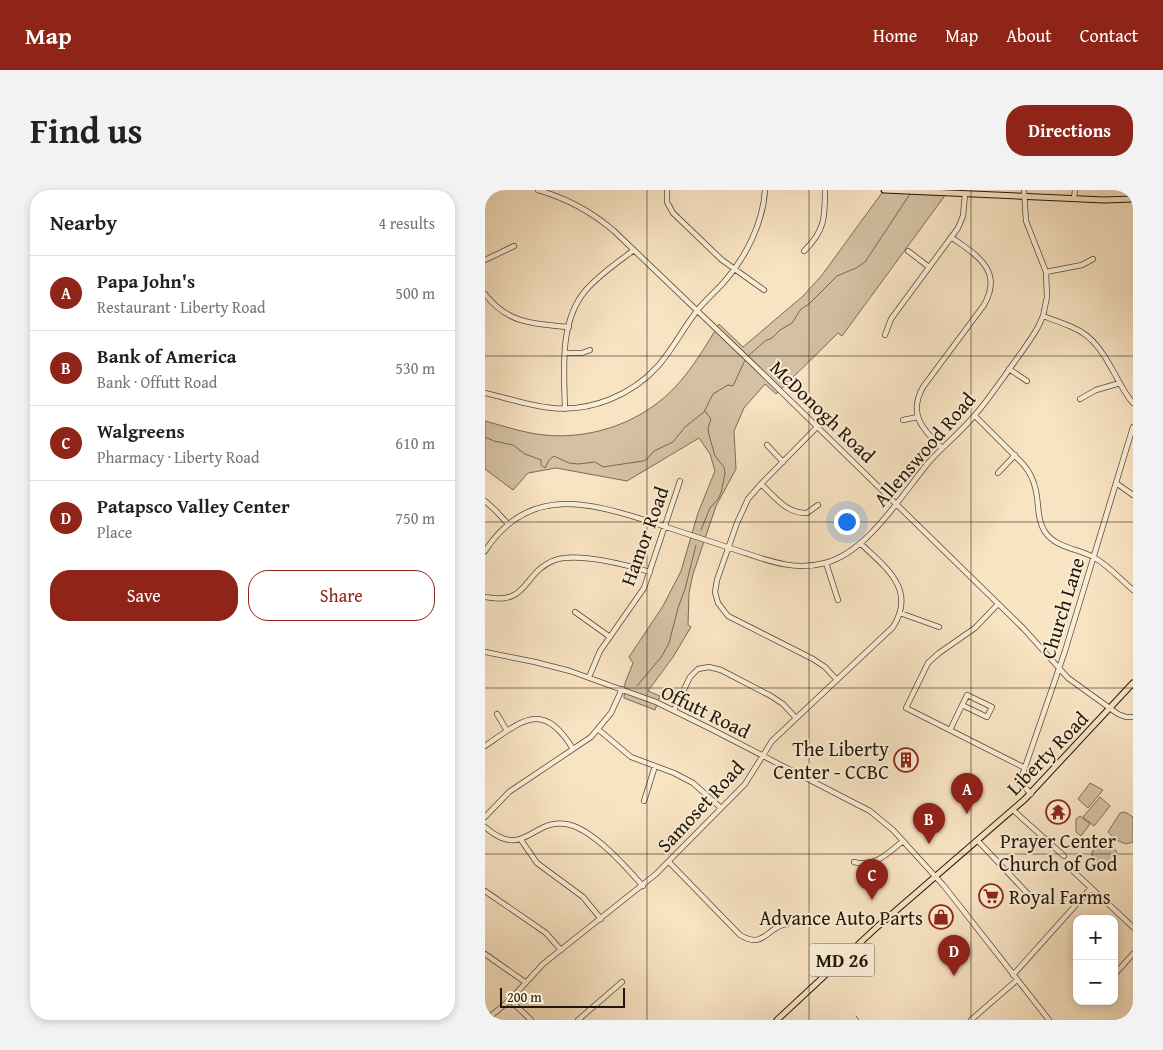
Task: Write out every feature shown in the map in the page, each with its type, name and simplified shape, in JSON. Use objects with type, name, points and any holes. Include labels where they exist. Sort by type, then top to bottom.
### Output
[{"type":"main road","points":[[884,190],[965,194],[1024,193],[1074,198],[1133,199]]},
{"type":"main road","name":"Liberty Road","points":[[777,1020],[877,927],[1031,794],[1133,682]]},
{"type":"street","name":"McDonogh Road","points":[[538,190],[545,191],[592,214],[614,230],[1037,642],[1072,682],[1121,716],[1133,717]]},
{"type":"street","points":[[667,190],[667,202],[673,213],[713,252],[764,290]]},
{"type":"street","points":[[485,393],[538,406],[565,408],[586,406],[605,401],[624,393],[640,383],[658,366],[697,311],[734,269],[758,225],[763,208],[765,190]]},
{"type":"street","points":[[804,251],[813,242],[821,229],[825,214],[825,190]]},
{"type":"street","points":[[1074,198],[1075,190]]},
{"type":"street","name":"Allenswood Road","points":[[485,551],[508,524],[530,511],[554,504],[567,503],[594,506],[665,526],[790,566],[811,566],[826,563],[842,556],[860,542],[897,505],[941,448],[975,416],[1032,338],[1043,316],[1047,297],[1046,272],[1026,221],[1024,193]]},
{"type":"street","points":[[885,335],[891,319],[961,222],[965,194]]},
{"type":"street","points":[[941,448],[923,429],[918,417],[917,405],[920,393],[984,305],[990,293],[991,280],[986,266],[951,237]]},
{"type":"street","points":[[485,260],[514,246]]},
{"type":"street","points":[[565,408],[565,353],[569,327],[576,305],[587,289],[633,250]]},
{"type":"street","points":[[908,251],[929,267]]},
{"type":"street","points":[[1046,272],[1082,265],[1093,259]]},
{"type":"street","points":[[485,294],[505,313],[523,322],[569,327]]},
{"type":"street","points":[[1043,316],[1087,335],[1100,348],[1124,392],[1133,403]]},
{"type":"street","points":[[565,353],[590,350]]},
{"type":"street","points":[[1009,369],[1027,381]]},
{"type":"street","points":[[1080,399],[1096,390],[1120,383]]},
{"type":"street","points":[[975,416],[1015,455],[1032,478],[1039,520],[1045,532],[1060,545],[1093,557],[1133,590]]},
{"type":"street","points":[[903,420],[918,417]]},
{"type":"street","points":[[817,427],[761,484],[744,507],[728,547],[716,587],[718,603],[723,612],[732,619],[813,659],[825,667],[837,680]]},
{"type":"street","name":"Church Lane","points":[[1031,794],[1022,784],[1022,776],[1059,668],[1133,427]]},
{"type":"street","points":[[767,445],[783,462]]},
{"type":"street","points":[[998,473],[1015,455]]},
{"type":"street","name":"Hamor Road","points":[[589,677],[597,657],[641,592],[650,572],[680,481]]},
{"type":"street","points":[[1116,483],[1133,495]]},
{"type":"street","points":[[761,484],[783,506],[792,511],[807,513],[818,506]]},
{"type":"street","points":[[485,502],[508,524]]},
{"type":"street","points":[[860,542],[889,570],[897,582],[901,597],[900,613],[939,627]]},
{"type":"street","points":[[485,597],[501,599],[512,597],[522,590],[541,569],[555,560],[563,558],[579,558],[624,565],[650,572]]},
{"type":"street","points":[[826,563],[837,600]]},
{"type":"street","points":[[998,604],[975,628],[928,663],[906,708],[1025,768]]},
{"type":"street","points":[[575,612],[610,637]]},
{"type":"street","name":"Samoset Road","points":[[486,1020],[510,1000],[535,971],[643,886],[669,862],[751,777],[772,741],[887,633],[900,613]]},
{"type":"street","name":"Offutt Road","points":[[485,652],[546,664],[589,677],[674,710],[871,811],[887,824],[954,898],[1049,1020]]},
{"type":"street","points":[[674,710],[690,676],[698,670],[709,667],[721,670],[778,700],[796,718]]},
{"type":"street","points":[[485,817],[509,792],[584,743],[599,730],[611,713],[622,689]]},
{"type":"street","points":[[950,730],[962,705],[967,695],[992,707],[987,717],[962,705]]},
{"type":"street","points":[[497,714],[507,731]]},
{"type":"street","points":[[485,746],[526,720],[533,719],[547,721],[559,728],[573,750]]},
{"type":"street","points":[[599,730],[631,757],[674,772],[693,782],[721,808]]},
{"type":"street","points":[[644,801],[655,766]]},
{"type":"street","points":[[1013,810],[1064,856]]},
{"type":"street","points":[[485,827],[503,839],[515,841],[521,840],[551,824],[565,824],[576,827],[613,854],[643,886]]},
{"type":"street","points":[[521,840],[537,863],[583,897],[601,919]]},
{"type":"street","points":[[854,862],[866,864],[875,862],[903,841]]},
{"type":"street","points":[[978,841],[1030,896]]},
{"type":"street","points":[[669,862],[740,935],[747,939],[755,941],[762,939],[780,925],[787,924]]},
{"type":"street","points":[[1073,870],[1133,927]]},
{"type":"street","points":[[1013,975],[1091,888]]},
{"type":"street","points":[[485,891],[546,933],[561,950]]},
{"type":"street","points":[[485,954],[525,982]]},
{"type":"street","points":[[1118,971],[1133,954]]},
{"type":"street","points":[[971,1020],[1017,980]]},
{"type":"street","points":[[578,1020],[622,982]]},
{"type":"street","points":[[510,1000],[531,1020]]},
{"type":"shaded area","points":[[884,190],[949,190],[842,336],[838,333],[776,394],[765,384],[744,408],[734,431],[736,469],[716,506],[693,574],[689,593],[688,625],[691,627],[673,657],[648,691],[660,696],[655,710],[624,698],[625,683],[633,663],[629,657],[663,606],[681,571],[698,513],[715,471],[710,454],[699,438],[627,481],[556,468],[528,473],[513,490],[485,469],[485,421],[529,433],[563,436],[600,431],[634,418],[665,397],[678,384],[695,362],[719,324],[743,347],[803,296],[822,275]]},
{"type":"shaded area","points":[[1090,783],[1103,790],[1088,808],[1078,799]]},
{"type":"shaded area","points":[[1100,797],[1110,806],[1094,826],[1083,817]]},
{"type":"shaded area","points":[[1125,812],[1133,817],[1133,842],[1126,844],[1116,840],[1108,832],[1120,813]]},
{"type":"shaded area","points":[[1080,816],[1090,824],[1081,836],[1076,832],[1076,819]]},
{"type":"shaded area","points":[[1104,837],[1112,844],[1117,853],[1110,870],[1092,857],[1092,852]]},
{"type":"waterway","points":[[747,357],[765,341],[792,323],[801,309],[809,304],[837,276],[865,262],[910,194]]},
{"type":"waterway","points":[[485,437],[513,445],[525,454],[541,460],[541,465],[545,468],[549,460],[554,456],[569,463],[595,462],[603,467],[643,461],[654,451],[673,442],[685,427],[704,412],[713,394],[728,385],[733,386],[745,360]]},
{"type":"waterway","points":[[701,530],[710,508],[721,493],[725,473],[724,467],[715,456],[708,428],[711,419],[705,411]]},
{"type":"waterway","points":[[637,686],[662,656],[669,643],[696,545]]},
{"type":"waterway","points":[[856,1016],[859,1020]]},
{"type":"place","name":"The Liberty Center - CCBC","points":[[906,760]]},
{"type":"place","name":"Prayer Center Church of God","points":[[1058,812]]},
{"type":"place","name":"Papa John's","points":[[967,814]]},
{"type":"place","name":"Bank of America","points":[[929,844]]},
{"type":"place","name":"Royal Farms","points":[[991,896]]},
{"type":"place","name":"Walgreens","points":[[872,900]]},
{"type":"place","name":"Advance Auto Parts","points":[[941,917]]},
{"type":"place","name":"Patapsco Valley Center","points":[[954,976]]}]
